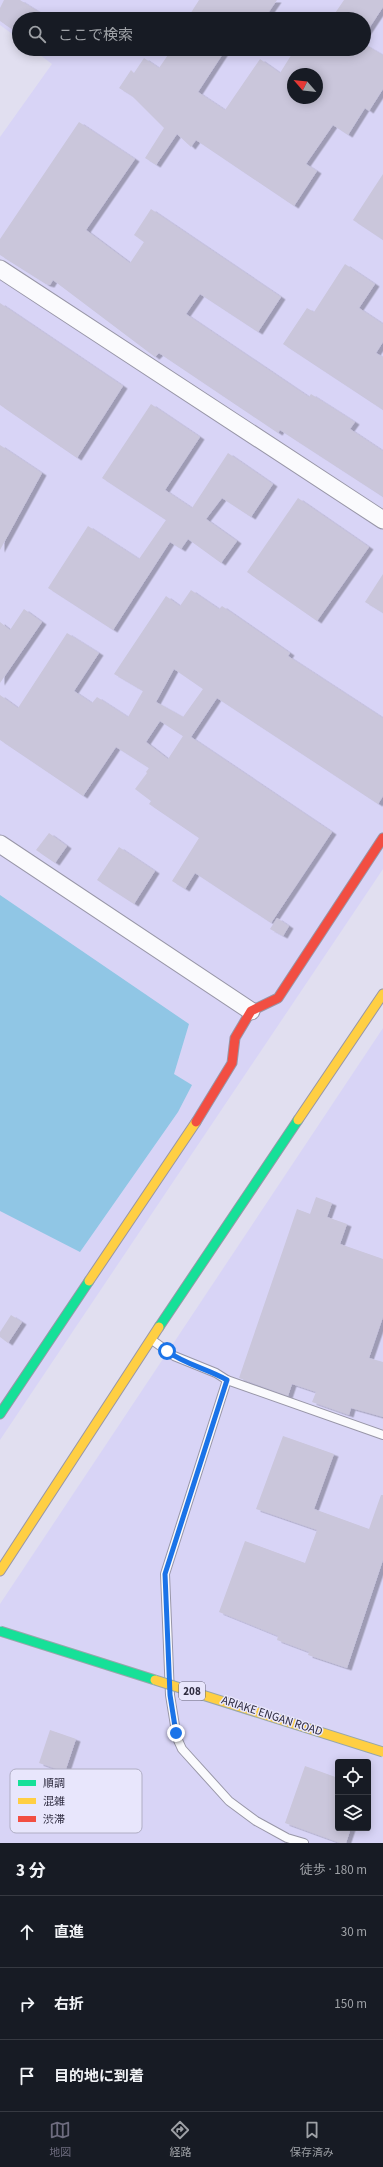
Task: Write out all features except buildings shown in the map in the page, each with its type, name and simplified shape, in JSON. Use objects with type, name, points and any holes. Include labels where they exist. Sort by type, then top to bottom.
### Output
[{"type":"main road","points":[[0,1414],[194,1125],[232,1063],[235,1053],[235,1038],[251,1011],[278,998],[383,838]]},
{"type":"main road","points":[[0,1571],[152,1339],[383,994]]},
{"type":"main road","name":"ARIAKE ENGAN ROAD","points":[[0,1631],[383,1752]]},
{"type":"street","points":[[0,269],[383,520]]},
{"type":"street","points":[[0,844],[251,1011]]},
{"type":"lane","points":[[152,1339],[174,1356],[216,1373],[227,1380],[383,1435]]},
{"type":"lane","points":[[227,1380],[165,1574],[170,1695],[177,1738],[182,1749],[229,1801],[256,1822],[286,1840],[304,1843]]},
{"type":"shaded area","points":[[0,0],[383,0],[383,869],[0,1440],[0,137],[52,64],[41,56],[371,56],[371,12],[12,12],[12,34],[0,25]]},
{"type":"shaded area","points":[[383,1028],[383,1843],[0,1843],[0,1604]]},
{"type":"water","points":[[0,895],[189,1024],[174,1074],[192,1085],[178,1112],[80,1252],[0,1211]]},
{"type":"traffic: fast","points":[[159,1327],[298,1120]]},
{"type":"traffic: fast","points":[[0,1414],[89,1281]]},
{"type":"traffic: fast","points":[[0,1631],[155,1680]]},
{"type":"traffic: slow","points":[[298,1120],[383,994]]},
{"type":"traffic: slow","points":[[89,1281],[196,1122]]},
{"type":"traffic: slow","points":[[0,1571],[159,1327]]},
{"type":"traffic: slow","points":[[155,1680],[383,1752]]},
{"type":"traffic: jam","points":[[196,1122],[232,1063],[235,1038],[251,1011],[278,998],[383,838]]},
{"type":"route","points":[[167,1351],[174,1356],[216,1373],[227,1380],[165,1574],[170,1695],[176,1733]]}]
